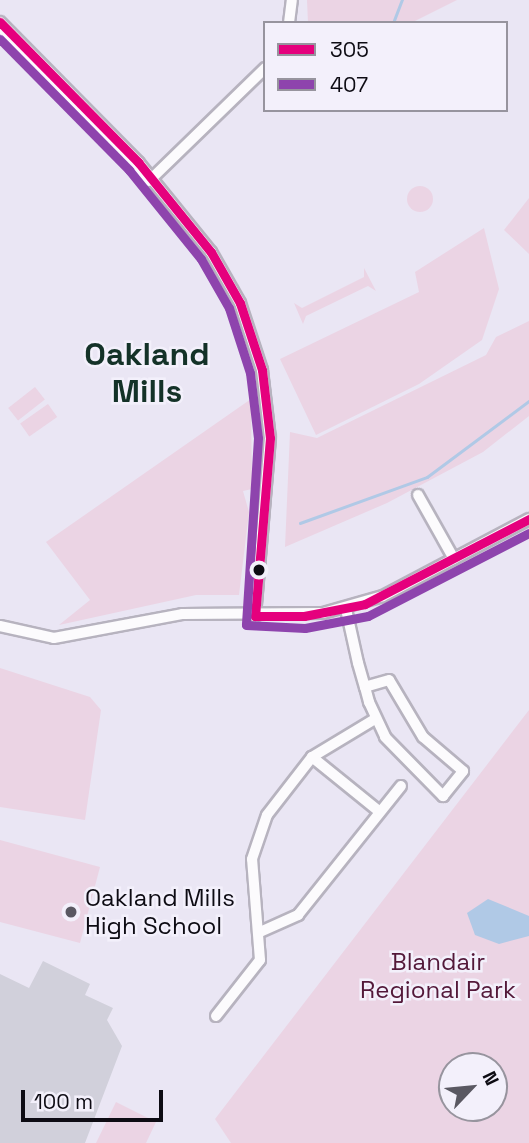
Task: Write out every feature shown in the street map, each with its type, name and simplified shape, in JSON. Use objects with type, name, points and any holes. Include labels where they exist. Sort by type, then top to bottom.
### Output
[{"type":"street","points":[[289,21],[292,0]]},
{"type":"street","points":[[0,22],[149,181],[223,271],[262,369],[270,457],[255,616]]},
{"type":"street","points":[[0,33],[149,181]]},
{"type":"street","points":[[149,181],[263,70]]},
{"type":"street","points":[[418,495],[454,559]]},
{"type":"street","points":[[0,626],[54,638],[182,614],[255,616],[346,609],[454,559],[529,519]]},
{"type":"street","points":[[346,609],[365,687],[375,719],[394,751],[443,796],[463,771],[423,737],[389,680],[365,687]]},
{"type":"street","points":[[216,1016],[256,969],[260,932],[253,905],[255,845],[276,800],[312,757],[375,719]]},
{"type":"street","points":[[312,757],[380,812]]},
{"type":"street","points":[[260,932],[298,915],[401,786]]},
{"type":"green space","points":[[307,0],[457,0],[415,21],[308,21]]},
{"type":"green space","points":[[420,186],[429,190],[433,199],[429,208],[420,212],[411,208],[407,199],[411,190]]},
{"type":"green space","points":[[529,198],[529,254],[504,230]]},
{"type":"green space","points":[[484,228],[499,289],[482,340],[419,384],[316,435],[280,359],[419,292],[415,272]]},
{"type":"green space","points":[[364,268],[376,291],[368,286],[306,316],[303,324],[294,303],[302,308],[364,277]]},
{"type":"green space","points":[[529,321],[529,416],[483,452],[387,503],[285,547],[290,432],[317,438],[486,355],[496,337]]},
{"type":"green space","points":[[35,387],[45,400],[18,421],[8,408]]},
{"type":"green space","points":[[251,399],[252,489],[243,491],[249,512],[239,595],[196,595],[59,625],[90,600],[46,542]]},
{"type":"green space","points":[[48,404],[57,417],[29,437],[20,424]]},
{"type":"green space","points":[[0,668],[90,697],[101,710],[85,820],[0,807]]},
{"type":"green space","name":"Blandair Regional Park","points":[[529,710],[529,1143],[231,1143],[215,1119]]},
{"type":"green space","points":[[0,840],[100,867],[80,943],[0,922]]},
{"type":"green space","points":[[116,1102],[156,1122],[146,1143],[96,1143]]},
{"type":"water","points":[[488,899],[529,916],[529,936],[499,944],[475,935],[467,913]]},
{"type":"building","name":"Oakland Mills High School","points":[[43,961],[90,984],[85,995],[113,1008],[107,1020],[122,1046],[85,1143],[0,1143],[0,974],[29,988]]},
{"type":"waterway","points":[[394,21],[402,0]]},
{"type":"waterway","points":[[300,523],[427,477],[529,401]]},
{"type":"transit line","name":"305","points":[[0,22],[138,162],[211,252],[240,303],[262,370],[270,438],[255,616]]},
{"type":"transit line","name":"407","points":[[0,39],[129,170],[201,259],[229,308],[250,373],[258,438],[246,625],[305,628],[368,616],[529,533]]},
{"type":"transit line","name":"305","points":[[255,616],[304,616],[365,604],[529,519]]},
{"type":"place","name":"Oakland Mills High School","points":[[71,912]]},
{"type":"district","name":"Oakland Mills","points":[[147,374]]}]
